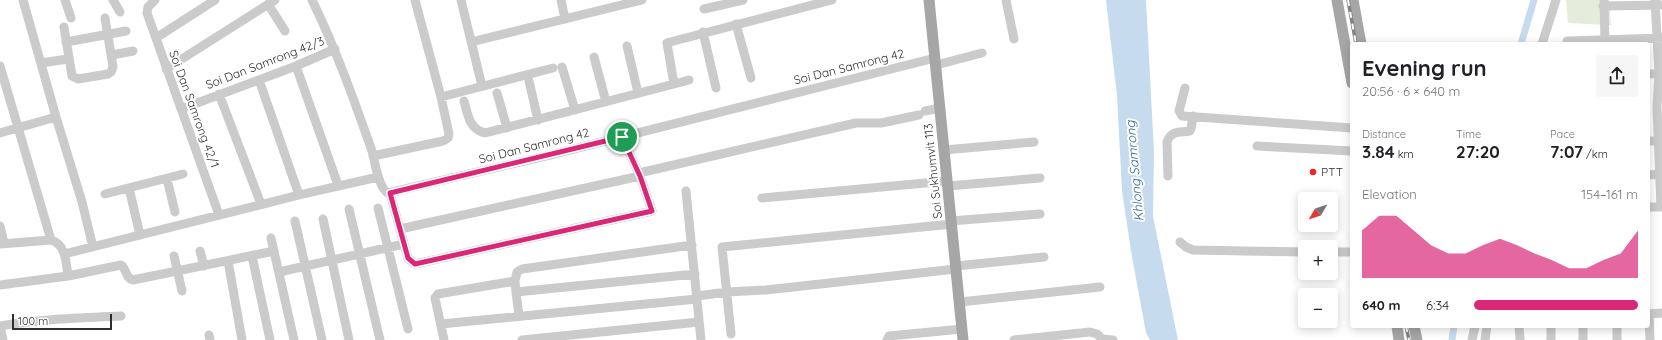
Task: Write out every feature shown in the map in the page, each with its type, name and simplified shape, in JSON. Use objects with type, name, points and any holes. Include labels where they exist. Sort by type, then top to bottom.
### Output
[{"type":"main road","name":"Soi Sukhumvit 113","points":[[929,0],[963,334]]},
{"type":"main road","points":[[1337,0],[1350,72]]},
{"type":"main road","points":[[1353,0],[1361,42]]},
{"type":"main road","points":[[1342,29],[1358,26]]},
{"type":"main road","points":[[1397,328],[1399,340]]},
{"type":"main road","points":[[1414,328],[1417,340]]},
{"type":"street","points":[[23,0],[94,247]]},
{"type":"street","points":[[65,0],[70,18]]},
{"type":"street","points":[[114,0],[120,12]]},
{"type":"street","name":"Soi Dan Samrong 42/1","points":[[155,0],[149,5],[147,10],[166,69],[220,215]]},
{"type":"street","points":[[156,38],[216,0]]},
{"type":"street","points":[[312,0],[335,48],[373,156],[378,177],[384,191],[390,193],[408,258],[415,264],[652,211],[639,174],[622,137]]},
{"type":"street","points":[[373,156],[446,140],[449,134],[441,97],[415,0]]},
{"type":"street","points":[[461,0],[482,86]]},
{"type":"street","points":[[561,0],[566,19]]},
{"type":"street","points":[[471,42],[642,0]]},
{"type":"street","points":[[704,10],[743,0]]},
{"type":"street","points":[[674,84],[667,43],[703,32],[832,0]]},
{"type":"street","points":[[1006,0],[1014,39]]},
{"type":"street","points":[[1543,42],[1556,0]]},
{"type":"street","points":[[166,69],[271,2],[285,31]]},
{"type":"street","points":[[1605,42],[1604,3],[1658,4],[1660,73],[1656,107],[1660,141],[1661,207],[1650,207]]},
{"type":"street","points":[[64,27],[68,59],[72,76],[78,79],[111,72],[113,67],[112,54],[105,18]]},
{"type":"street","points":[[736,24],[751,78]]},
{"type":"street","points":[[66,42],[126,31]]},
{"type":"street","points":[[703,32],[716,88]]},
{"type":"street","points":[[1567,41],[1605,42],[1660,38]]},
{"type":"street","points":[[627,46],[638,93]]},
{"type":"street","name":"Soi Dan Samrong 42/3","points":[[181,109],[296,66],[335,48]]},
{"type":"street","points":[[112,54],[133,51]]},
{"type":"street","name":"Soi Dan Samrong 42","points":[[390,193],[936,62],[982,54]]},
{"type":"street","points":[[594,57],[606,102]]},
{"type":"street","points":[[41,63],[68,59]]},
{"type":"street","points":[[0,66],[51,240]]},
{"type":"street","points":[[296,66],[338,185]]},
{"type":"street","points":[[441,97],[558,67],[575,110]]},
{"type":"street","points":[[1650,74],[1660,73]]},
{"type":"street","points":[[259,80],[299,195]]},
{"type":"street","points":[[529,80],[538,120]]},
{"type":"street","points":[[464,101],[471,124],[475,129],[485,133],[689,80]]},
{"type":"street","points":[[1185,88],[1179,111],[1182,116],[1350,128]]},
{"type":"street","points":[[497,93],[507,128]]},
{"type":"street","points":[[219,94],[261,204]]},
{"type":"street","points":[[400,229],[856,123],[881,123],[940,111]]},
{"type":"street","points":[[1168,176],[1169,136],[1174,133],[1190,131],[1193,116]]},
{"type":"street","points":[[0,133],[56,117]]},
{"type":"street","points":[[944,150],[1034,142]]},
{"type":"street","points":[[1257,146],[1350,151]]},
{"type":"street","points":[[105,194],[183,174]]},
{"type":"street","points":[[1650,174],[1661,174]]},
{"type":"street","points":[[64,254],[338,185],[378,177]]},
{"type":"street","points":[[762,198],[947,183],[1040,178]]},
{"type":"street","points":[[167,179],[175,212]]},
{"type":"street","points":[[129,188],[140,235]]},
{"type":"street","points":[[686,191],[701,340]]},
{"type":"street","points":[[378,208],[408,329]]},
{"type":"street","points":[[349,209],[380,340]]},
{"type":"street","points":[[731,334],[722,247],[1040,214]]},
{"type":"street","points":[[323,219],[349,340]]},
{"type":"street","points":[[295,221],[322,340]]},
{"type":"street","points":[[0,226],[2,243],[51,240],[58,243],[64,254],[68,276]]},
{"type":"street","points":[[271,238],[294,340]]},
{"type":"street","points":[[1180,242],[1192,250],[1298,252]]},
{"type":"street","points":[[279,272],[404,244]]},
{"type":"street","points":[[519,316],[515,281],[516,272],[522,269],[692,246]]},
{"type":"street","points":[[200,251],[204,266]]},
{"type":"street","points":[[0,285],[68,276],[121,264],[124,267],[128,278],[133,280],[274,251]]},
{"type":"street","points":[[1338,252],[1350,252]]},
{"type":"street","points":[[174,256],[182,291]]},
{"type":"street","points":[[252,256],[270,340]]},
{"type":"street","points":[[441,324],[697,297],[726,292],[766,290],[1044,258]]},
{"type":"street","points":[[228,261],[242,340]]},
{"type":"street","points":[[516,292],[695,274]]},
{"type":"street","points":[[444,340],[434,298],[438,294],[515,281]]},
{"type":"street","points":[[960,302],[1100,287]]},
{"type":"street","points":[[1650,314],[1662,313]]},
{"type":"street","points":[[3,340],[0,326],[74,318],[121,316]]},
{"type":"street","points":[[522,340],[699,322]]},
{"type":"street","points":[[1472,340],[1475,328]]},
{"type":"street","points":[[1485,340],[1487,328]]},
{"type":"street","points":[[1519,328],[1520,340]]},
{"type":"street","points":[[1550,328],[1551,340]]},
{"type":"street","points":[[1583,328],[1583,340]]},
{"type":"street","points":[[1617,328],[1617,340]]},
{"type":"street","points":[[1650,328],[1650,340]]},
{"type":"street","points":[[1014,340],[1090,332],[1097,334],[1102,339],[1113,340]]},
{"type":"street","points":[[887,340],[888,336],[963,334]]},
{"type":"green space","points":[[1566,0],[1609,0],[1611,25],[1568,23]]},
{"type":"water","name":"Khlong Samrong","points":[[1106,0],[1146,0],[1154,152],[1153,216],[1178,340],[1150,340],[1146,333],[1122,191],[1117,96]]},
{"type":"waterway","points":[[1522,42],[1534,0]]},
{"type":"waterway","points":[[1452,340],[1454,328]]},
{"type":"railway","points":[[1348,0],[1356,42]]},
{"type":"railway","points":[[1406,328],[1409,340]]},
{"type":"place","name":"PTT","points":[[1313,172]]},
{"type":"route","points":[[622,137],[640,176],[652,211],[415,264],[408,258],[390,193],[622,137]]}]
